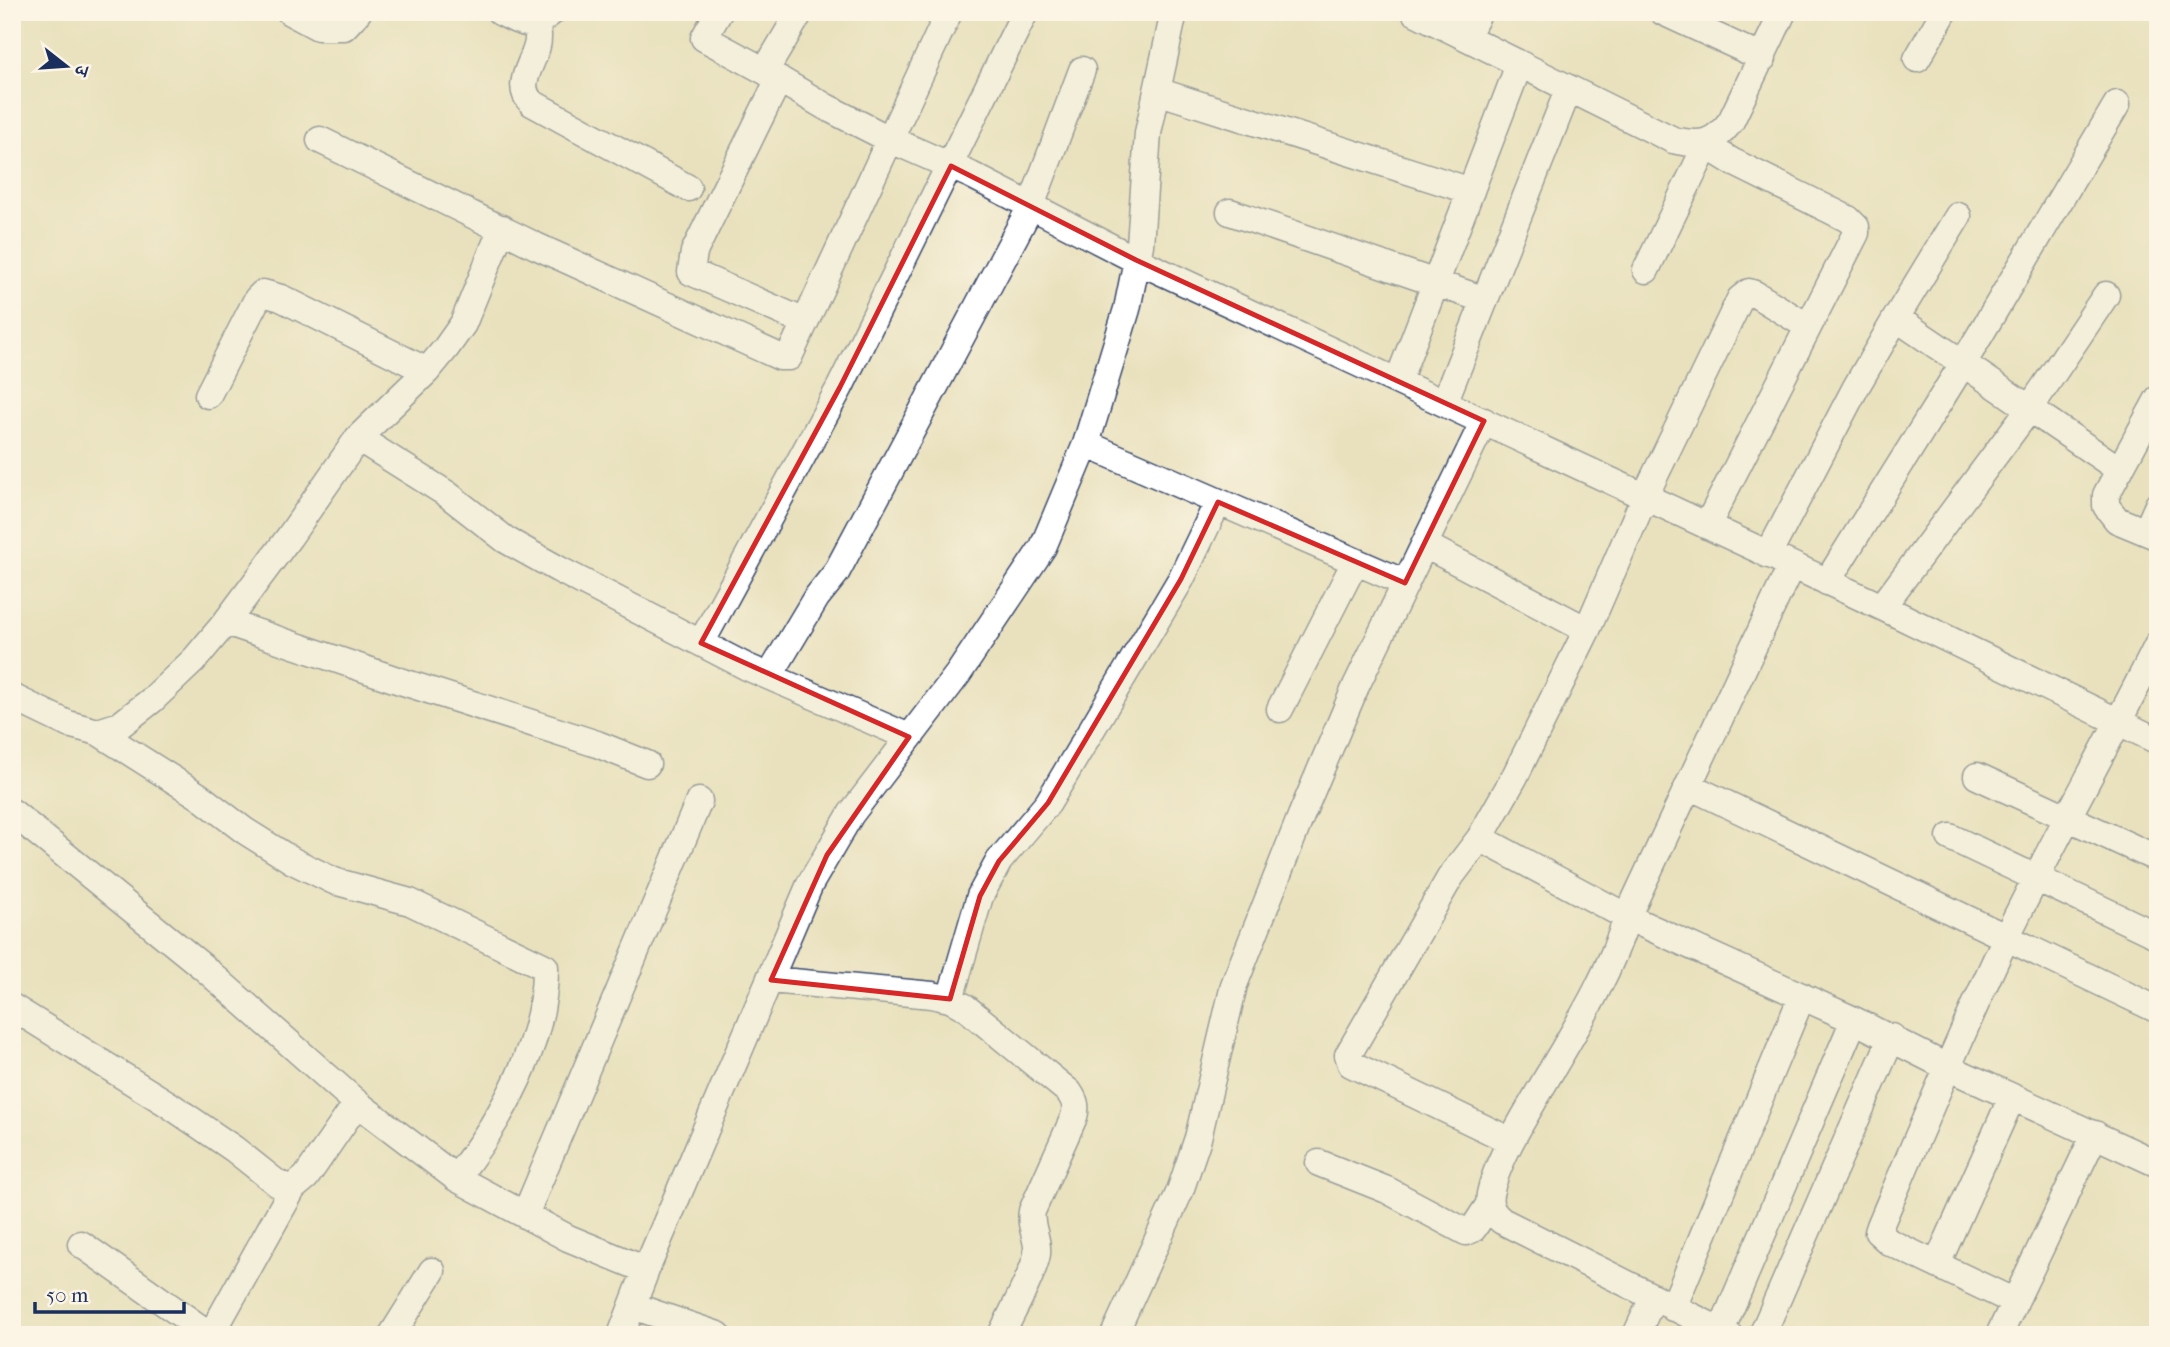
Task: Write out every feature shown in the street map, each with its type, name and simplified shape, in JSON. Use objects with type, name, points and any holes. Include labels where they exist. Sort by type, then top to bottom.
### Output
[{"type":"street","points":[[290,12],[318,27],[344,27],[358,12]]},
{"type":"street","points":[[500,12],[523,23],[545,18],[523,88],[525,96],[532,103],[688,188]]},
{"type":"street","points":[[719,12],[704,38],[826,107],[889,139],[951,166],[1136,260],[1882,607],[2158,741]]},
{"type":"street","points":[[800,12],[694,252],[691,272],[805,322]]},
{"type":"street","points":[[320,140],[780,357],[789,357],[949,12]]},
{"type":"street","points":[[701,643],[840,387],[1025,12]]},
{"type":"street","points":[[621,1335],[810,884],[851,814],[958,674],[1043,547],[1086,444],[1127,309],[1140,245],[1148,133],[1174,12]]},
{"type":"street","points":[[1415,12],[1673,140],[1692,144],[1708,142],[1720,135],[1731,121],[1783,12]]},
{"type":"street","points":[[1466,37],[1479,12]]},
{"type":"street","points":[[1663,12],[1763,58]]},
{"type":"street","points":[[1917,59],[1944,12]]},
{"type":"street","points":[[1398,381],[1519,65]]},
{"type":"street","points":[[770,675],[816,598],[836,573],[1031,206],[1082,70]]},
{"type":"street","points":[[1444,403],[1569,88]]},
{"type":"street","points":[[1157,91],[1471,191]]},
{"type":"street","points":[[1827,582],[1964,362],[2117,104]]},
{"type":"street","points":[[1646,270],[1708,142]]},
{"type":"street","points":[[1707,526],[1856,233],[1854,222],[1732,163],[1708,142]]},
{"type":"street","points":[[1230,212],[1485,300]]},
{"type":"street","points":[[1854,1020],[1725,1333],[1502,1221],[1493,1214],[1490,1193],[1511,1141],[1612,958],[1627,917],[1689,786],[1779,561],[1856,387],[1958,216]]},
{"type":"street","points":[[98,732],[120,725],[152,700],[194,660],[226,622],[358,438],[427,371],[463,324],[502,228]]},
{"type":"street","points":[[208,395],[257,299],[263,293],[281,298],[427,371]]},
{"type":"street","points":[[1511,1141],[1351,1064],[1348,1060],[1350,1051],[1451,876],[1480,838],[1515,776],[1587,630],[1645,496],[1743,294],[1755,294],[1807,326]]},
{"type":"street","points":[[1882,607],[2030,408],[2106,295]]},
{"type":"street","points":[[1896,318],[2120,470]]},
{"type":"street","points":[[2158,399],[2106,495],[2106,506],[2118,520],[2152,534],[2158,505]]},
{"type":"street","points":[[1114,1335],[1180,1191],[1198,1138],[1234,985],[1316,781],[1356,686],[1484,421]]},
{"type":"street","points":[[358,438],[447,494],[506,540],[558,569],[747,667],[909,737]]},
{"type":"street","points":[[1086,444],[1405,583]]},
{"type":"street","points":[[950,999],[980,896],[986,884],[999,861],[1048,803],[1181,579],[1218,502]]},
{"type":"street","points":[[1425,545],[1587,630]]},
{"type":"street","points":[[1280,709],[1355,562]]},
{"type":"street","points":[[226,622],[597,744],[647,764]]},
{"type":"street","points":[[2015,1302],[1889,1242],[1878,1232],[1947,1067],[2006,939],[2158,644]]},
{"type":"street","points":[[12,697],[68,724],[98,732],[200,796],[245,831],[293,861],[334,881],[410,902],[545,967],[545,989],[539,1025],[522,1067],[484,1142],[456,1178]]},
{"type":"street","points":[[1978,776],[2158,859]]},
{"type":"street","points":[[1689,786],[2158,1010]]},
{"type":"street","points":[[525,1215],[699,800]]},
{"type":"street","points":[[12,812],[203,967],[357,1103],[456,1178],[568,1238],[646,1270]]},
{"type":"street","points":[[1950,837],[2158,936]]},
{"type":"street","points":[[1480,838],[1627,917],[1892,1037],[1947,1067],[2158,1164]]},
{"type":"street","points":[[771,980],[950,999],[965,1007],[1069,1092],[1076,1107],[1074,1117],[1030,1221],[1037,1253],[1001,1335]]},
{"type":"street","points":[[1636,1335],[1663,1303],[1802,996]]},
{"type":"street","points":[[12,1007],[167,1104],[234,1149],[278,1184],[293,1188]]},
{"type":"street","points":[[1762,1335],[1892,1037]]},
{"type":"street","points":[[1937,1264],[2012,1097]]},
{"type":"street","points":[[81,1244],[211,1335],[293,1188],[306,1177],[357,1103]]},
{"type":"street","points":[[1999,1335],[2095,1134]]},
{"type":"street","points":[[1319,1163],[1387,1190],[1466,1232],[1473,1228],[1490,1203]]},
{"type":"street","points":[[392,1335],[432,1271]]},
{"type":"street","points":[[634,1306],[718,1335]]},
{"type":"highlighted area","points":[[951,166],[1136,260],[1484,421],[1405,583],[1218,502],[1181,579],[1048,803],[999,861],[980,896],[950,999],[771,980],[827,855],[909,737],[701,643],[840,387]]}]
